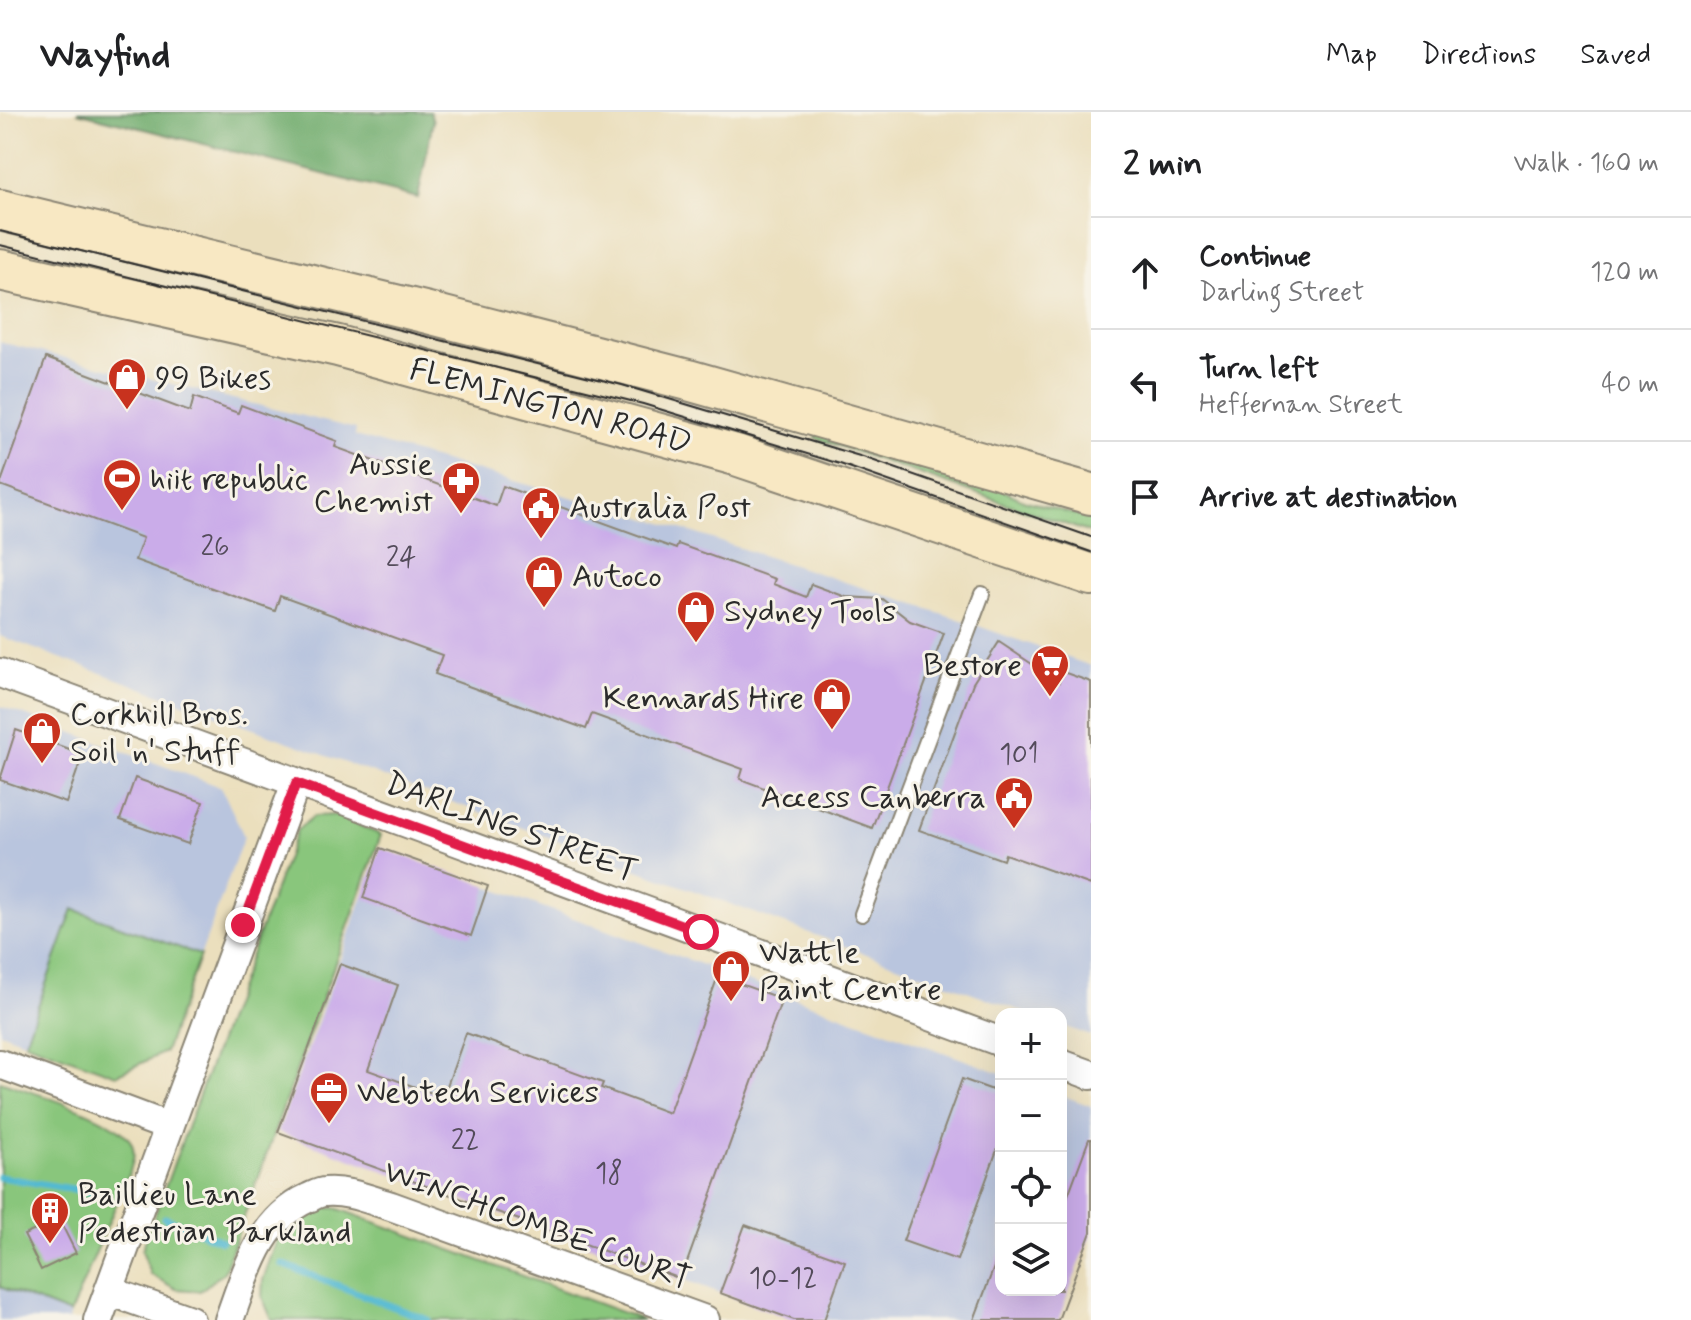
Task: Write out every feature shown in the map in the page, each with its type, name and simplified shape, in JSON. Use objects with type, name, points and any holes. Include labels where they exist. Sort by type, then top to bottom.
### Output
[{"type":"main road","name":"FLEMINGTON ROAD","points":[[0,210],[399,306],[688,380],[1091,494]]},
{"type":"main road","name":"FLEMINGTON ROAD","points":[[0,270],[338,346],[736,455],[1091,575]]},
{"type":"street","name":"DARLING STREET","points":[[0,673],[995,1040]]},
{"type":"street","points":[[98,1320],[296,783]]},
{"type":"street","points":[[0,1064],[169,1127]]},
{"type":"street","points":[[1067,1066],[1091,1075]]},
{"type":"street","name":"WINCHCOMBE COURT","points":[[229,1320],[248,1268],[267,1230],[293,1205],[323,1191],[357,1195],[391,1206],[705,1320]]},
{"type":"street","points":[[109,1291],[190,1320]]},
{"type":"lane","points":[[862,914],[982,594]]},
{"type":"shaded area","points":[[0,342],[356,429],[355,436],[666,524],[953,617],[1091,666],[1091,1036],[1067,1027],[1067,1008],[1014,1008],[0,636]]},
{"type":"shaded area","points":[[0,706],[221,787],[244,836],[165,1052],[116,1075],[0,1032]]},
{"type":"shaded area","points":[[380,848],[995,1071],[995,1296],[1067,1296],[1058,1320],[795,1320],[278,1132]]},
{"type":"shaded area","points":[[1067,1097],[1091,1106],[1091,1232],[1067,1296]]},
{"type":"shaded area","points":[[0,1287],[70,1314],[68,1320],[0,1320]]},
{"type":"green space","points":[[77,112],[430,112],[433,121],[418,198]]},
{"type":"green space","points":[[818,431],[976,477],[1023,500],[1091,519],[1091,533],[816,438]]},
{"type":"green space","points":[[336,815],[381,835],[224,1272],[200,1291],[176,1289],[150,1274],[142,1250],[297,830],[314,816]]},
{"type":"green space","points":[[73,909],[200,955],[165,1052],[116,1075],[25,1042]]},
{"type":"green space","points":[[0,1081],[93,1115],[111,1124],[132,1144],[134,1156],[129,1174],[70,1314],[0,1287]]},
{"type":"green space","points":[[318,1208],[336,1208],[643,1320],[272,1320],[262,1297],[263,1280],[279,1234],[288,1222]]},
{"type":"building","points":[[46,358],[190,412],[194,397],[238,413],[241,405],[337,441],[335,447],[496,506],[503,486],[676,549],[678,544],[775,579],[773,584],[806,597],[811,584],[846,597],[882,599],[910,621],[944,633],[872,828],[740,779],[743,769],[592,714],[586,729],[435,674],[442,655],[280,596],[275,611],[135,560],[143,538],[0,485]]},
{"type":"building","points":[[999,642],[1059,682],[1063,672],[1091,682],[1091,885],[1005,854],[1003,860],[919,830],[973,683]]},
{"type":"building","name":"Corkhill Bros. Soil 'n' Stuff","points":[[16,730],[83,754],[66,803],[0,780]]},
{"type":"building","points":[[135,778],[203,802],[188,844],[120,820]]},
{"type":"building","points":[[380,848],[488,886],[471,936],[363,898]]},
{"type":"building","points":[[340,964],[398,985],[368,1070],[443,1097],[466,1033],[603,1083],[601,1088],[669,1113],[718,976],[782,999],[681,1279],[278,1132]]},
{"type":"building","points":[[962,1079],[995,1091],[995,1156],[957,1260],[903,1241]]},
{"type":"building","points":[[1091,1139],[1091,1232],[1067,1296],[1067,1224],[1067,1198]]},
{"type":"building","name":"Baillieu Lane Pedestrian Parkland","points":[[59,1219],[76,1253],[41,1270],[24,1235]]},
{"type":"building","points":[[745,1225],[845,1261],[824,1320],[794,1320],[720,1293]]},
{"type":"building","points":[[995,1265],[995,1296],[1067,1296],[1058,1320],[974,1320]]},
{"type":"waterway","points":[[0,1177],[103,1194]]},
{"type":"waterway","points":[[165,1218],[221,1241]]},
{"type":"waterway","points":[[282,1264],[428,1320]]},
{"type":"tram line","points":[[0,231],[622,385],[863,457],[1091,537]]},
{"type":"tram line","points":[[0,245],[643,404],[840,464],[1091,552]]},
{"type":"place","name":"99 Bikes","points":[[127,411]]},
{"type":"place","name":"hiit republic","points":[[122,512]]},
{"type":"place","name":"Aussie Chemist","points":[[461,515]]},
{"type":"place","name":"Australia Post","points":[[541,540]]},
{"type":"place","name":"Autoco","points":[[544,609]]},
{"type":"place","name":"Sydney Tools","points":[[696,644]]},
{"type":"place","name":"Bestore","points":[[1050,698]]},
{"type":"place","name":"Kennards Hire","points":[[832,731]]},
{"type":"place","name":"Corkhill Bros. Soil 'n' Stuff","points":[[42,765]]},
{"type":"place","name":"Access Canberra","points":[[1014,830]]},
{"type":"place","name":"Wattle Paint Centre","points":[[731,1003]]},
{"type":"place","name":"Webtech Services","points":[[329,1125]]},
{"type":"place","name":"Baillieu Lane Pedestrian Parkland","points":[[50,1245]]},
{"type":"route","points":[[243,925],[296,783],[701,932]]}]
